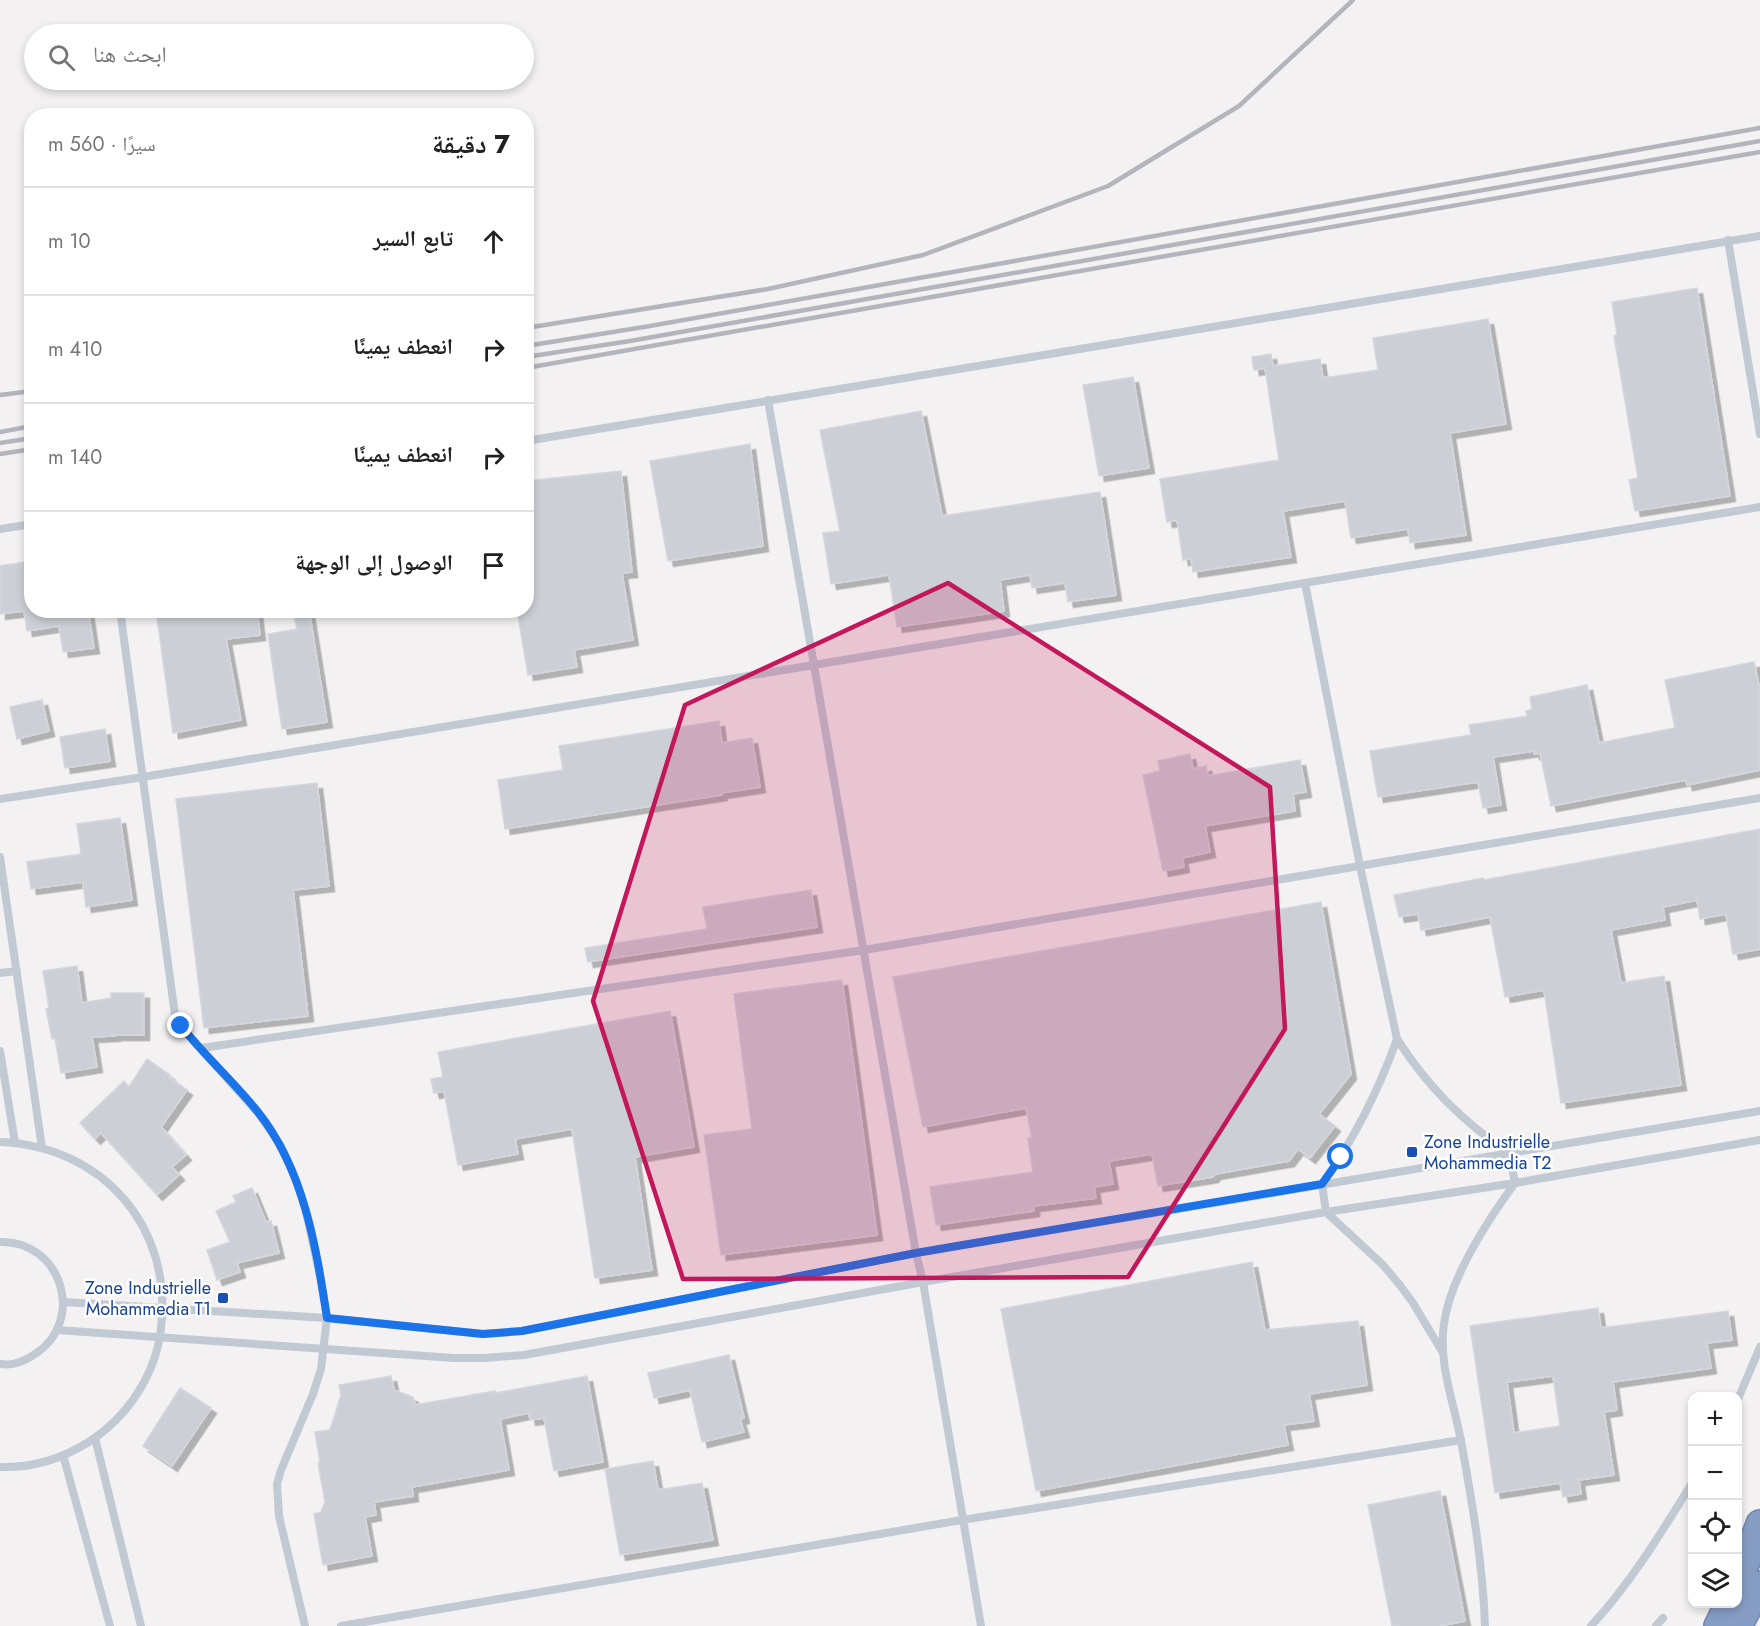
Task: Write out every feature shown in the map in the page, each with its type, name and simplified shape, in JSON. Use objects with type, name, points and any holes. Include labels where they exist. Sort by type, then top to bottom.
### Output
[{"type":"highway","points":[[1742,1570],[1760,1524]]},
{"type":"highway","points":[[1738,1626],[1760,1585]]},
{"type":"highway","points":[[1718,1626],[1727,1608]]},
{"type":"lane","points":[[534,440],[1760,236]]},
{"type":"lane","points":[[1728,240],[1760,434]]},
{"type":"lane","points":[[768,400],[981,1626]]},
{"type":"lane","points":[[0,799],[1760,507]]},
{"type":"lane","points":[[0,529],[24,525]]},
{"type":"lane","points":[[1305,583],[1360,866],[1397,1039],[1421,1074],[1443,1100],[1509,1153],[1515,1182],[1484,1228],[1460,1274],[1444,1323],[1443,1353],[1461,1440],[1484,1586],[1485,1626]]},
{"type":"lane","points":[[121,618],[175,1015],[181,1026],[258,1113],[281,1146],[296,1179],[306,1212],[321,1281],[327,1318],[321,1369],[277,1484],[279,1516],[305,1626]]},
{"type":"lane","points":[[202,1048],[864,950],[1760,798]]},
{"type":"lane","points":[[0,857],[42,1148]]},
{"type":"lane","points":[[0,973],[17,971]]},
{"type":"lane","points":[[1397,1039],[1377,1090],[1358,1129],[1322,1184],[1326,1212],[1383,1265],[1399,1284],[1443,1353]]},
{"type":"lane","points":[[0,1051],[15,1143]]},
{"type":"lane","points":[[64,1302],[327,1318],[483,1334],[522,1331],[916,1253],[1760,1111]]},
{"type":"lane","points":[[57,1330],[454,1358],[524,1355],[923,1282],[1760,1140]]},
{"type":"lane","points":[[0,1142],[59,1153],[106,1181],[130,1207],[145,1230],[156,1254],[164,1308],[160,1338],[153,1363],[142,1387],[122,1415],[96,1438],[63,1455],[26,1466],[0,1467]]},
{"type":"lane","points":[[0,1242],[8,1241],[26,1246],[41,1255],[53,1269],[61,1285],[64,1302],[57,1330],[45,1348],[26,1360],[0,1364]]},
{"type":"lane","points":[[1740,1392],[1760,1347]]},
{"type":"lane","points":[[96,1438],[141,1626]]},
{"type":"lane","points":[[341,1626],[962,1520],[1461,1440]]},
{"type":"lane","points":[[63,1455],[110,1626]]},
{"type":"lane","points":[[1591,1626],[1647,1555],[1688,1489]]},
{"type":"lane","points":[[1656,1626],[1663,1618]]},
{"type":"highlighted area","points":[[948,583],[1270,787],[1285,1029],[1128,1277],[683,1279],[593,1001],[685,705]]},
{"type":"building","points":[[1697,288],[1730,496],[1635,511],[1629,480],[1638,478],[1614,336],[1617,335],[1612,302]]},
{"type":"building","points":[[1488,319],[1506,424],[1450,433],[1466,535],[1410,543],[1408,529],[1351,538],[1345,501],[1283,511],[1291,557],[1193,572],[1191,558],[1183,560],[1177,520],[1167,522],[1160,479],[1279,460],[1265,368],[1254,370],[1252,357],[1271,354],[1273,366],[1320,359],[1323,378],[1378,370],[1373,338]]},
{"type":"building","points":[[1133,377],[1149,468],[1099,476],[1083,385]]},
{"type":"building","points":[[921,411],[942,516],[1100,492],[1116,595],[1068,602],[1065,583],[1032,588],[1030,575],[1000,580],[1004,611],[897,627],[889,575],[831,584],[823,533],[840,531],[820,430]]},
{"type":"building","points":[[750,444],[763,546],[668,561],[650,461]]},
{"type":"building","points":[[621,471],[632,572],[622,573],[633,640],[574,650],[577,667],[528,675],[518,618],[534,618],[534,480]]},
{"type":"building","points":[[24,562],[24,611],[0,614],[0,566]]},
{"type":"building","points":[[25,618],[89,618],[94,648],[63,652],[59,626],[27,631]]},
{"type":"building","points":[[157,618],[258,618],[260,635],[226,639],[241,720],[173,733]]},
{"type":"building","points":[[295,618],[310,618],[327,722],[282,729],[268,634],[297,629]]},
{"type":"building","points":[[1754,662],[1760,690],[1760,770],[1687,785],[1686,780],[1551,806],[1540,753],[1534,754],[1534,751],[1493,757],[1501,805],[1483,808],[1478,782],[1378,797],[1370,751],[1471,735],[1469,725],[1527,716],[1526,711],[1532,709],[1530,697],[1587,685],[1599,743],[1675,728],[1665,680]]},
{"type":"building","points":[[42,700],[49,731],[17,739],[10,707]]},
{"type":"building","points":[[719,721],[722,743],[752,738],[760,787],[505,829],[498,780],[563,770],[559,746]]},
{"type":"building","points":[[105,729],[110,761],[65,768],[60,737]]},
{"type":"building","points":[[1190,754],[1193,769],[1206,766],[1208,776],[1300,760],[1306,792],[1293,794],[1295,811],[1205,826],[1210,852],[1182,858],[1184,867],[1163,871],[1143,775],[1160,771],[1158,761]]},
{"type":"building","points":[[317,783],[329,886],[293,890],[308,1016],[204,1028],[176,799]]},
{"type":"building","points":[[120,818],[132,900],[86,907],[83,882],[31,889],[27,862],[81,854],[77,824]]},
{"type":"building","points":[[1760,829],[1760,949],[1733,954],[1726,914],[1700,919],[1697,900],[1663,907],[1665,920],[1611,930],[1621,983],[1664,976],[1681,1085],[1561,1103],[1544,990],[1505,997],[1490,917],[1421,930],[1418,914],[1399,917],[1394,895],[1483,878],[1484,880]]},
{"type":"building","points":[[811,890],[817,927],[588,962],[585,948],[707,929],[703,907]]},
{"type":"building","points":[[1321,902],[1351,1074],[1319,1114],[1335,1126],[1310,1158],[1298,1149],[1289,1161],[1158,1186],[1152,1154],[1109,1161],[1113,1184],[1094,1187],[1096,1198],[1034,1206],[1034,1211],[936,1225],[930,1187],[1033,1172],[1028,1138],[1032,1138],[1026,1108],[923,1127],[893,977]]},
{"type":"building","points":[[77,966],[82,1003],[111,998],[111,993],[144,993],[144,1035],[92,1037],[97,1067],[61,1073],[55,1038],[52,1039],[46,1009],[49,1008],[43,971]]},
{"type":"building","points":[[842,980],[877,1235],[721,1255],[704,1135],[752,1129],[734,994]]},
{"type":"building","points":[[670,1011],[694,1147],[635,1157],[652,1270],[595,1278],[572,1129],[515,1139],[518,1154],[458,1165],[444,1091],[434,1093],[431,1079],[443,1077],[438,1052]]},
{"type":"building","points":[[147,1059],[187,1090],[161,1127],[186,1155],[172,1167],[179,1175],[157,1195],[101,1133],[95,1139],[80,1123],[124,1081],[129,1087]]},
{"type":"building","points":[[252,1188],[266,1222],[271,1221],[279,1253],[237,1263],[240,1272],[217,1280],[207,1250],[230,1242],[216,1211],[236,1202],[233,1196]]},
{"type":"building","points":[[1252,1262],[1265,1330],[1358,1321],[1367,1385],[1309,1394],[1314,1421],[1284,1425],[1288,1445],[1036,1491],[1001,1309]]},
{"type":"building","points":[[1598,1308],[1601,1328],[1728,1311],[1732,1340],[1707,1343],[1711,1368],[1613,1382],[1617,1410],[1604,1412],[1614,1475],[1579,1480],[1581,1494],[1563,1497],[1560,1483],[1495,1493],[1470,1326]],"holes":[[[1553,1376],[1560,1426],[1514,1433],[1507,1382]]]},
{"type":"building","points":[[729,1355],[744,1418],[740,1419],[744,1432],[702,1442],[690,1390],[654,1398],[648,1373]]},
{"type":"building","points":[[391,1376],[394,1390],[413,1397],[415,1405],[587,1376],[603,1462],[554,1471],[544,1418],[530,1420],[529,1413],[500,1419],[509,1470],[412,1487],[413,1496],[374,1502],[376,1515],[365,1517],[372,1556],[323,1565],[314,1514],[321,1512],[325,1502],[315,1432],[330,1430],[341,1395],[339,1385]]},
{"type":"building","points":[[180,1388],[211,1408],[172,1466],[143,1446]]},
{"type":"building","points":[[653,1461],[658,1490],[702,1483],[713,1540],[620,1555],[605,1469]]},
{"type":"building","points":[[1440,1491],[1465,1621],[1440,1626],[1392,1626],[1368,1505]]},
{"type":"railway","points":[[534,327],[768,289],[923,255],[1108,186],[1239,106],[1353,0]]},
{"type":"railway","points":[[534,345],[1760,128]]},
{"type":"railway","points":[[534,356],[630,341],[1760,141]]},
{"type":"railway","points":[[534,367],[1760,152]]},
{"type":"railway","points":[[0,395],[24,392]]},
{"type":"railway","points":[[0,432],[24,428]]},
{"type":"railway","points":[[0,443],[24,439]]},
{"type":"railway","points":[[0,454],[24,450]]},
{"type":"place","name":"Zone Industrielle Mohammedia T2","points":[[1412,1152]]},
{"type":"place","name":"Zone Industrielle Mohammedia T1","points":[[223,1298]]},
{"type":"route","points":[[181,1026],[258,1113],[281,1146],[296,1179],[306,1212],[315,1248],[327,1318],[483,1334],[522,1331],[916,1253],[1322,1184],[1341,1157]]}]
